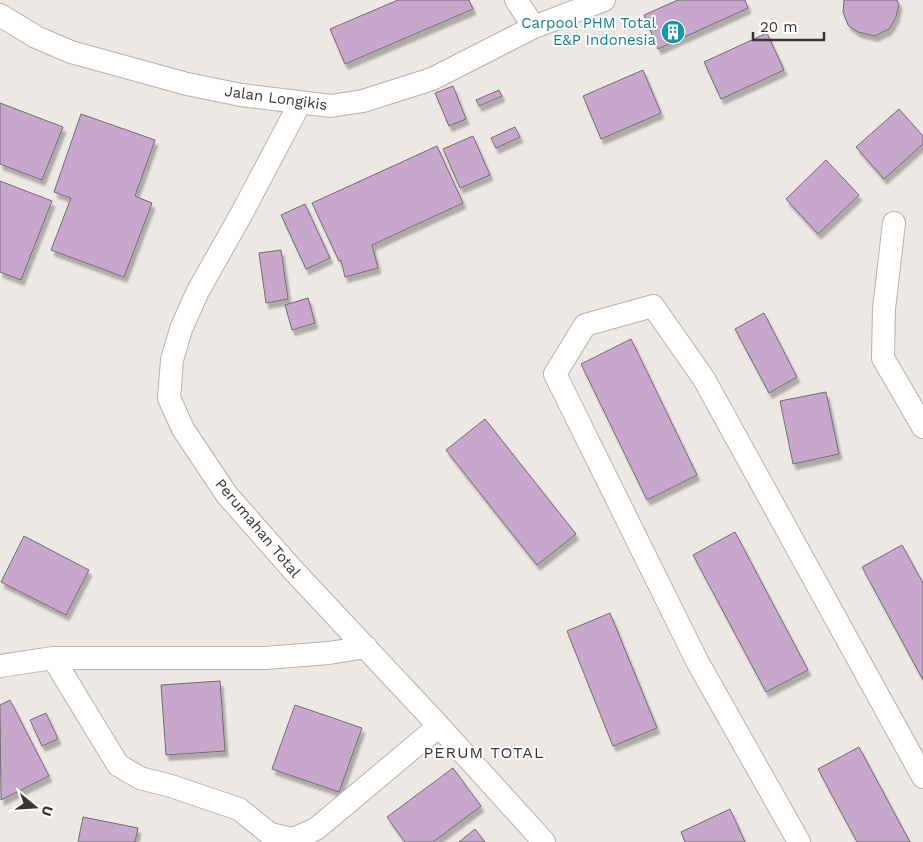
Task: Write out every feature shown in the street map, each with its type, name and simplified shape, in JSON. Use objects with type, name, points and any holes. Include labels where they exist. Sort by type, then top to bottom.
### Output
[{"type":"street","points":[[516,0],[534,27]]},
{"type":"street","name":"Jalan Longikis","points":[[0,15],[36,37],[72,52],[188,84],[241,95],[331,106],[363,101],[432,79],[534,27],[604,0]]},
{"type":"street","name":"Perumahan Total","points":[[300,103],[198,291],[185,321],[172,360],[169,398],[183,429],[226,495],[544,842]]},
{"type":"street","points":[[894,222],[884,309],[883,358],[923,427]]},
{"type":"street","points":[[799,842],[697,661],[555,374],[585,325],[653,306],[704,379],[923,777]]},
{"type":"street","points":[[0,666],[53,658],[265,658],[330,653],[366,647]]},
{"type":"street","points":[[53,658],[118,765],[140,778],[171,786],[239,809],[270,834],[293,839],[316,829],[439,726]]},
{"type":"building","points":[[398,0],[469,0],[473,9],[345,64],[330,29]]},
{"type":"building","name":"Carpool PHM Total E&P Indonesia","points":[[678,0],[745,0],[748,8],[658,49],[644,15]]},
{"type":"building","points":[[844,0],[897,0],[899,4],[896,17],[889,29],[875,36],[858,32],[848,25],[843,12]]},
{"type":"building","points":[[767,33],[784,70],[721,99],[704,62]]},
{"type":"building","points":[[643,70],[661,113],[601,139],[583,96]]},
{"type":"building","points":[[453,86],[466,119],[449,126],[435,93]]},
{"type":"building","points":[[499,90],[502,96],[479,106],[476,100]]},
{"type":"building","points":[[0,103],[63,127],[42,180],[0,164]]},
{"type":"building","points":[[899,109],[923,136],[923,144],[884,179],[856,147]]},
{"type":"building","points":[[81,114],[155,140],[135,196],[152,203],[124,277],[51,250],[71,198],[54,192]]},
{"type":"building","points":[[515,127],[520,137],[496,148],[491,138]]},
{"type":"building","points":[[473,136],[490,175],[460,188],[443,149]]},
{"type":"building","points":[[437,146],[463,203],[372,245],[378,268],[345,277],[341,260],[339,261],[312,203]]},
{"type":"building","points":[[826,160],[859,195],[818,234],[786,199]]},
{"type":"building","points":[[0,181],[52,201],[21,280],[0,272]]},
{"type":"building","points":[[305,204],[330,258],[306,269],[281,215]]},
{"type":"building","points":[[281,250],[288,299],[266,303],[259,253]]},
{"type":"building","points":[[308,298],[315,323],[292,330],[285,305]]},
{"type":"building","points":[[764,313],[797,377],[769,393],[735,329]]},
{"type":"building","points":[[631,339],[697,475],[647,500],[581,364]]},
{"type":"building","points":[[826,392],[839,454],[793,464],[780,401]]},
{"type":"building","points":[[485,419],[576,534],[537,565],[446,450]]},
{"type":"building","points":[[735,532],[808,670],[766,692],[693,555]]},
{"type":"building","points":[[24,536],[89,570],[66,615],[1,582]]},
{"type":"building","points":[[902,545],[923,583],[923,680],[862,567]]},
{"type":"building","points":[[610,613],[657,728],[613,746],[567,631]]},
{"type":"building","points":[[220,681],[225,751],[166,755],[161,685]]},
{"type":"building","points":[[10,700],[49,776],[1,800],[0,705]]},
{"type":"building","points":[[295,705],[362,728],[339,792],[272,769]]},
{"type":"building","points":[[46,713],[58,739],[42,746],[30,720]]},
{"type":"building","points":[[859,747],[910,842],[857,842],[818,769]]},
{"type":"building","points":[[453,768],[481,806],[433,842],[405,842],[387,817]]},
{"type":"building","points":[[730,809],[745,842],[685,842],[681,832]]},
{"type":"building","points":[[83,817],[138,828],[135,842],[78,842]]},
{"type":"building","points":[[475,829],[485,842],[459,842]]},
{"type":"place","name":"Carpool PHM Total E&P Indonesia","points":[[673,32]]},
{"type":"district","name":"PERUM TOTAL","points":[[484,752]]}]
